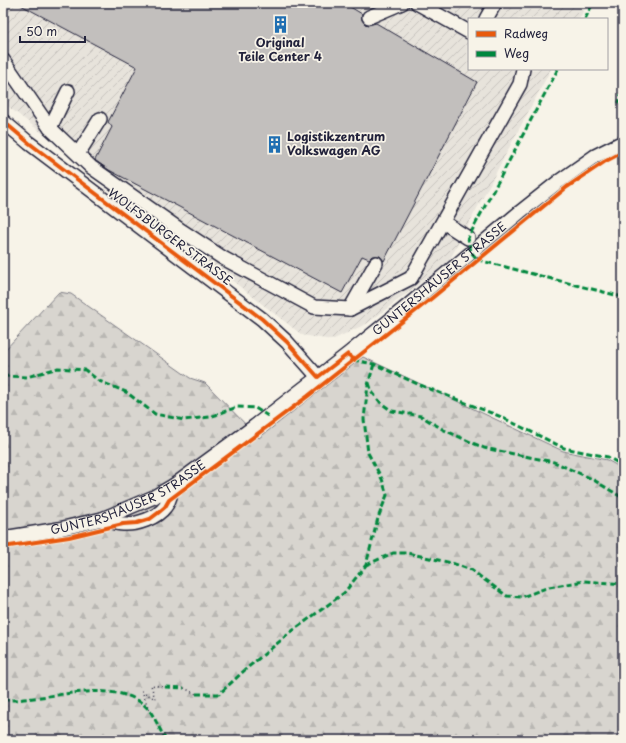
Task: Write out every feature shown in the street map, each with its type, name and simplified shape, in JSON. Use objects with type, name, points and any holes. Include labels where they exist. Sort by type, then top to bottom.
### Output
[{"type":"street","points":[[369,17],[402,3]]},
{"type":"street","points":[[417,3],[468,31]]},
{"type":"street","points":[[487,18],[495,3]]},
{"type":"street","points":[[3,60],[50,128],[97,171],[223,258],[314,307],[350,309],[411,278],[520,84],[522,70]]},
{"type":"street","points":[[50,128],[68,91]]},
{"type":"street","points":[[78,154],[100,119]]},
{"type":"street","name":"WOLFSBURGER STRASSE","points":[[3,121],[29,143],[262,319],[287,342],[318,377]]},
{"type":"street","name":"GUNTERSHÄUSER STRASSE","points":[[3,538],[59,529],[102,518],[154,497],[173,486],[255,426],[318,377],[405,308],[495,232],[558,182],[595,156],[623,142]]},
{"type":"street","points":[[443,222],[468,238]]},
{"type":"street","points":[[350,309],[376,263]]},
{"type":"street","points":[[102,518],[123,524],[137,523],[150,519],[165,507],[169,500],[173,486]]},
{"type":"path","points":[[149,710],[142,691],[154,699],[151,685],[165,687]]},
{"type":"path","points":[[184,688],[196,694]]},
{"type":"shaded area","points":[[3,3],[588,3],[580,18],[468,18],[468,70],[550,70],[449,261],[368,323],[332,340],[302,335],[3,102]]},
{"type":"green space","points":[[59,292],[71,294],[190,378],[205,383],[259,438],[363,357],[563,451],[607,460],[623,469],[623,740],[3,740],[3,352]]},
{"type":"building","name":"Logistikzentrum Volkswagen AG","points":[[17,3],[348,3],[347,5],[362,14],[362,20],[365,24],[368,25],[376,23],[477,82],[384,261],[380,256],[372,256],[369,259],[362,256],[342,293],[109,170],[96,161],[95,160],[112,127],[108,122],[137,67]]},
{"type":"marked path","points":[[586,18],[593,3]]},
{"type":"marked path","points":[[557,70],[468,238],[471,252],[478,260],[623,297]]},
{"type":"marked path","points":[[622,103],[619,102],[623,86]]},
{"type":"marked path","points":[[353,360],[374,364],[420,385],[499,416],[564,448],[608,457],[623,466]]},
{"type":"marked path","points":[[196,694],[219,694],[246,669],[291,632],[344,593],[366,565],[378,518],[387,495],[382,479],[368,453],[364,419],[368,385],[374,364]]},
{"type":"marked path","points":[[3,376],[27,377],[58,368],[85,370],[99,381],[126,392],[155,414],[184,420],[210,417],[237,407],[255,408],[268,416]]},
{"type":"marked path","points":[[369,383],[372,392],[381,403],[392,411],[421,416],[444,430],[484,448],[554,462],[592,479],[623,498]]},
{"type":"marked path","points":[[366,565],[393,553],[407,553],[452,563],[471,570],[507,596],[522,597],[549,587],[584,581],[623,584]]},
{"type":"marked path","points":[[165,687],[184,688]]},
{"type":"marked path","points":[[3,700],[20,700],[80,692],[119,694],[136,699],[149,710],[166,740]]},
{"type":"cycle path","points":[[3,121],[29,143],[262,319],[287,342],[318,377],[348,354],[354,360]]},
{"type":"cycle path","points":[[3,547],[69,537],[150,519],[165,507],[169,500],[308,396],[432,298],[567,187],[604,162],[623,152]]},
{"type":"place","name":"Original Teile Center 4","points":[[280,24]]},
{"type":"place","name":"Logistikzentrum Volkswagen AG","points":[[274,144]]}]
